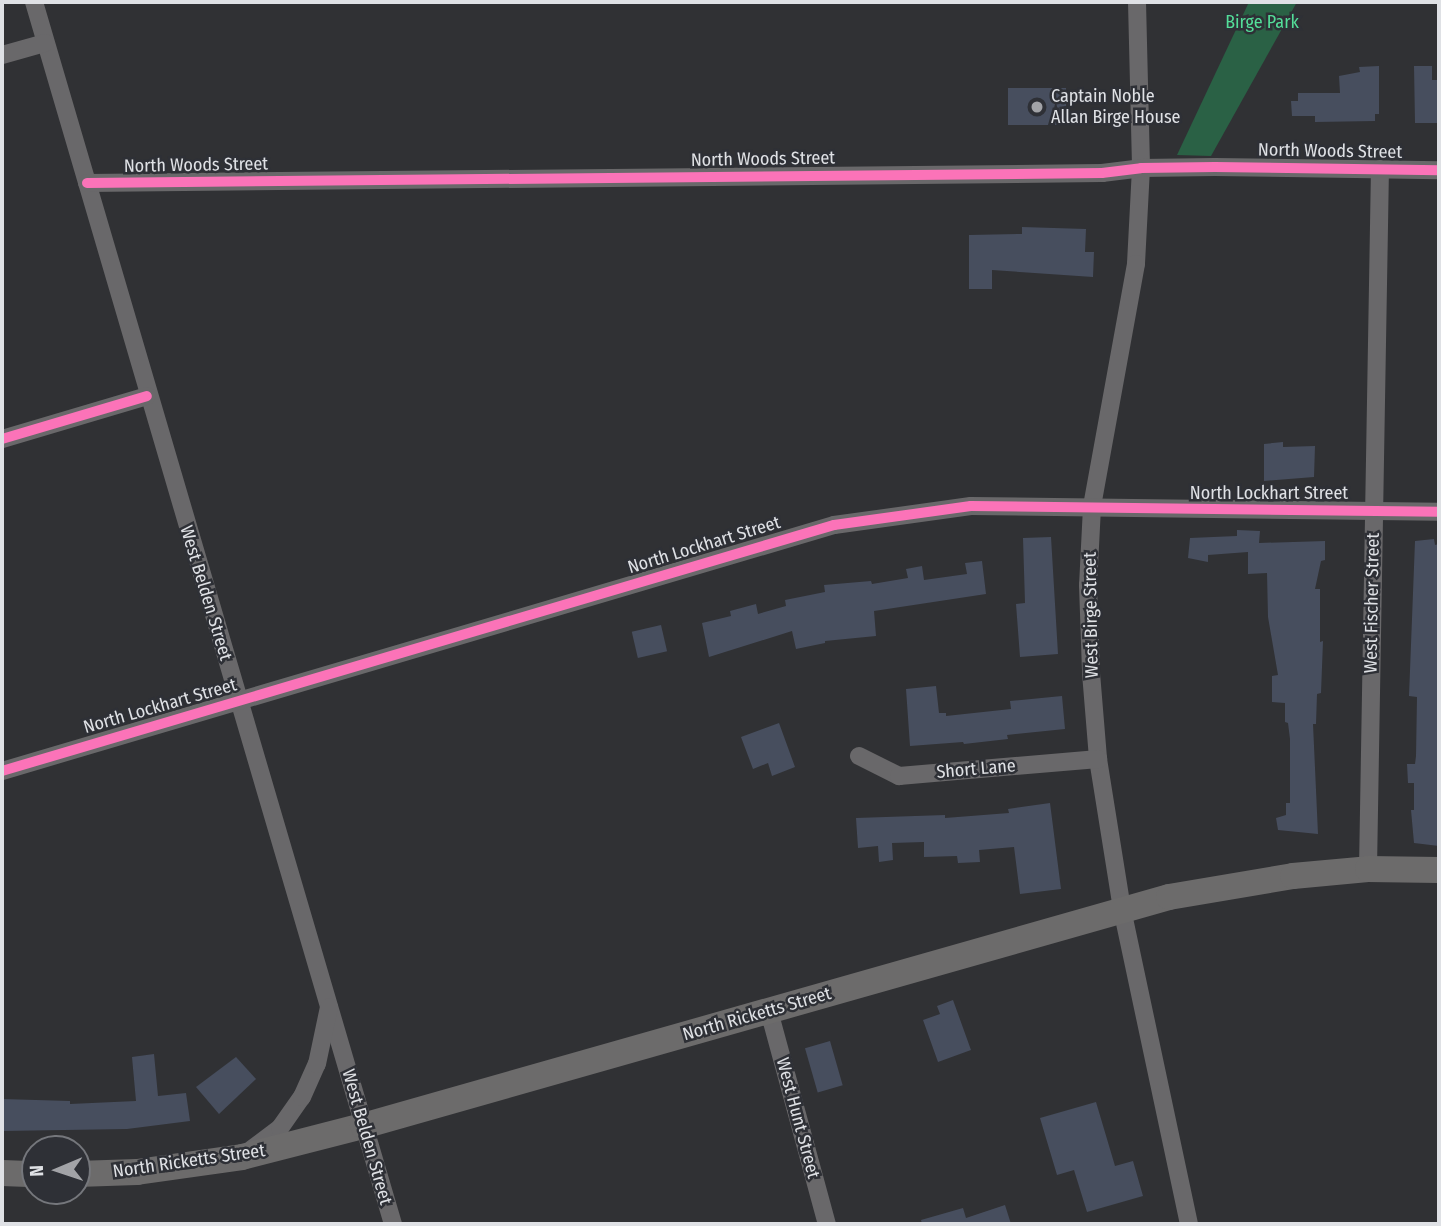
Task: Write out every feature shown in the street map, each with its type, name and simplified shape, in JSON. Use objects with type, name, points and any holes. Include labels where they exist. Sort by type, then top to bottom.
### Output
[{"type":"street","name":"West Belden Street","points":[[34,2],[147,396],[330,1003],[393,1224]]},
{"type":"street","name":"West Birge Street","points":[[1137,2],[1141,168],[1136,264],[1092,507],[1088,585],[1098,759],[1122,909],[1189,1224]]},
{"type":"street","points":[[2,55],[45,43]]},
{"type":"street","name":"North Woods Street","points":[[88,183],[1102,173],[1141,168],[1439,170]]},
{"type":"street","name":"West Fischer Street","points":[[1368,869],[1380,169]]},
{"type":"street","points":[[2,439],[147,396]]},
{"type":"street","name":"North Lockhart Street","points":[[2,771],[834,525],[971,506],[1439,512]]},
{"type":"street","name":"Short Lane","points":[[859,756],[899,776],[1098,759]]},
{"type":"street","name":"North Ricketts Street","points":[[91,1174],[137,1172],[243,1157],[363,1126],[1169,897],[1293,876],[1368,869],[1439,870]]},
{"type":"street","points":[[243,1157],[280,1128],[302,1097],[317,1064],[330,1003]]},
{"type":"street","name":"West Hunt Street","points":[[769,1011],[827,1224]]},
{"type":"street","points":[[2,1173],[21,1174]]},
{"type":"green space","name":"Birge Park","points":[[1249,2],[1297,2],[1211,156],[1177,155]]},
{"type":"building","points":[[1379,66],[1379,114],[1375,114],[1375,121],[1315,122],[1315,116],[1292,116],[1291,101],[1298,101],[1298,93],[1340,93],[1339,76],[1360,72],[1359,67]]},
{"type":"building","points":[[1414,66],[1432,66],[1432,80],[1439,80],[1438,123],[1415,123]]},
{"type":"building","name":"Captain Noble Allan Birge House","points":[[1008,88],[1066,88],[1066,125],[1008,125]]},
{"type":"building","points":[[1022,227],[1086,229],[1085,252],[1094,252],[1093,277],[992,270],[992,289],[969,289],[969,235],[1022,234]]},
{"type":"building","points":[[1283,442],[1283,447],[1315,446],[1314,477],[1264,481],[1264,444]]},
{"type":"building","points":[[1237,530],[1260,531],[1259,543],[1325,541],[1325,560],[1321,561],[1315,589],[1320,589],[1320,642],[1323,641],[1321,693],[1317,694],[1316,724],[1313,724],[1318,834],[1278,830],[1276,818],[1286,815],[1286,803],[1290,803],[1290,739],[1288,723],[1285,722],[1285,703],[1272,702],[1272,676],[1278,675],[1268,617],[1267,573],[1248,574],[1248,552],[1208,555],[1208,562],[1188,558],[1190,538],[1237,536]]},
{"type":"building","points":[[1051,537],[1058,654],[1020,657],[1016,604],[1025,603],[1023,538]]},
{"type":"building","points":[[1434,539],[1435,545],[1439,544],[1439,846],[1414,843],[1411,810],[1414,810],[1414,783],[1408,783],[1407,764],[1415,764],[1416,756],[1417,697],[1409,696],[1415,541]]},
{"type":"building","points":[[982,561],[986,594],[874,611],[876,636],[825,641],[796,649],[792,631],[709,657],[702,623],[731,616],[730,611],[756,604],[758,614],[786,606],[785,600],[825,592],[824,585],[871,581],[872,584],[908,578],[906,569],[922,566],[924,580],[967,574],[965,563]]},
{"type":"building","points":[[661,625],[667,651],[638,658],[632,632]]},
{"type":"building","points":[[936,686],[939,713],[946,713],[946,716],[1011,709],[1010,701],[1062,696],[1065,729],[1007,735],[1008,739],[964,744],[910,746],[906,689]]},
{"type":"building","points":[[779,723],[795,767],[772,776],[768,763],[753,769],[741,737]]},
{"type":"building","points":[[1050,803],[1061,889],[1020,894],[1014,847],[979,850],[980,862],[958,863],[957,856],[924,857],[924,842],[892,843],[893,860],[879,862],[878,846],[858,848],[856,818],[945,815],[945,818],[1009,813],[1008,809]]},
{"type":"building","points":[[953,1000],[971,1050],[938,1062],[923,1020],[940,1014],[937,1006]]},
{"type":"building","points":[[830,1041],[843,1085],[818,1092],[805,1048]]},
{"type":"building","points":[[154,1054],[158,1096],[186,1093],[190,1121],[127,1129],[2,1131],[2,1099],[70,1101],[70,1104],[136,1101],[132,1057]]},
{"type":"building","points":[[236,1057],[256,1079],[219,1114],[196,1087]]},
{"type":"building","points":[[1096,1102],[1115,1166],[1133,1161],[1143,1196],[1087,1212],[1074,1170],[1057,1175],[1040,1118]]},
{"type":"building","points":[[1005,1205],[1011,1224],[922,1224],[921,1220],[963,1208],[966,1218]]},
{"type":"cycle path","points":[[87,183],[1102,173],[1141,168],[1215,167],[1439,170]]},
{"type":"cycle path","points":[[2,439],[147,396]]},
{"type":"cycle path","points":[[2,771],[834,525],[971,506],[1439,512]]},
{"type":"place","name":"Captain Noble Allan Birge House","points":[[1037,107]]}]
